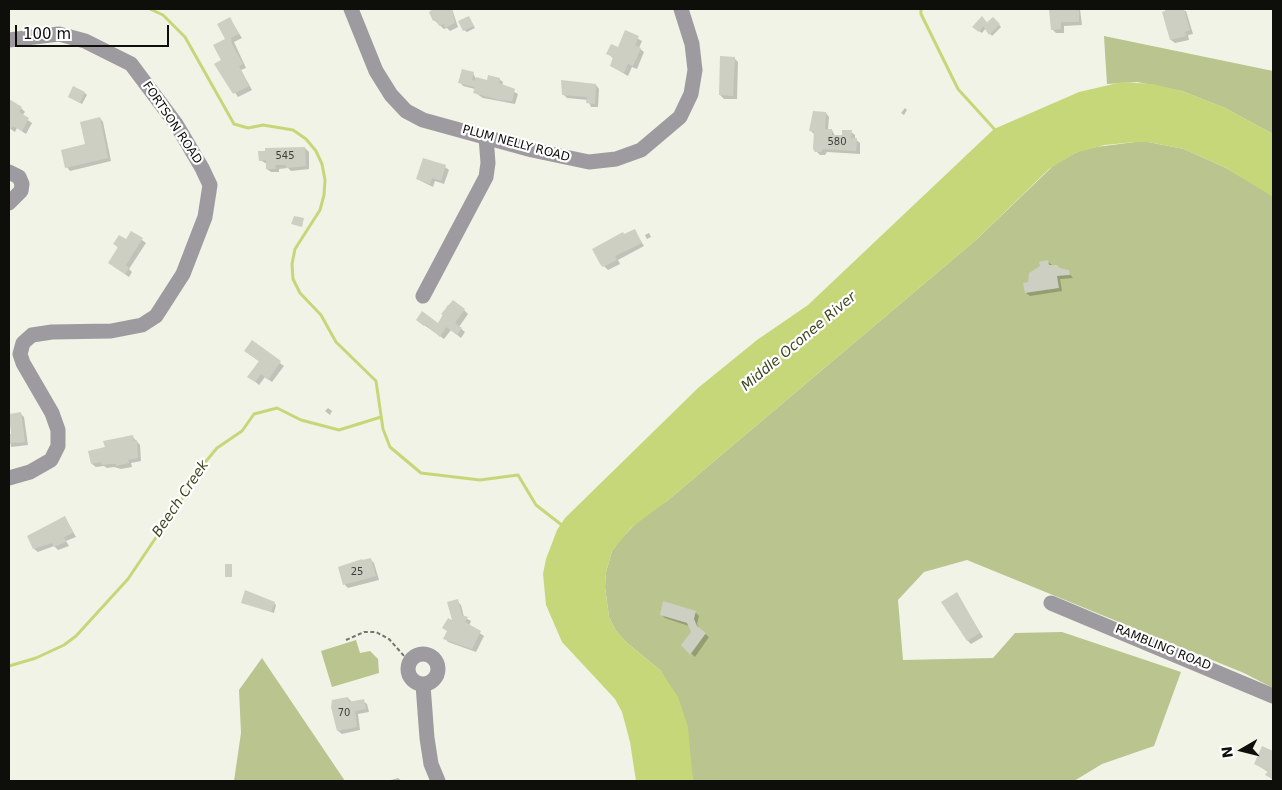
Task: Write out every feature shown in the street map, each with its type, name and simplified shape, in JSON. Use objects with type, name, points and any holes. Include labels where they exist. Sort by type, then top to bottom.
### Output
[{"type":"street","name":"PLUM NELLY ROAD","points":[[351,9],[376,71],[392,96],[406,111],[423,120],[562,158],[589,162],[616,159],[641,150],[680,117],[691,94],[695,70],[692,44],[681,9]]},
{"type":"street","name":"FORTSON ROAD","points":[[9,40],[59,34],[85,41],[131,64],[176,124],[210,185],[205,217],[183,274],[156,316],[142,326],[111,330],[52,332],[32,335],[23,343],[20,354],[23,363],[52,413],[58,430],[58,446],[51,460],[30,472],[9,478]]},
{"type":"street","points":[[423,296],[486,177],[488,163],[486,137]]},
{"type":"street","points":[[9,172],[19,177],[22,184],[21,191],[9,203]]},
{"type":"street","name":"RAMBLING ROAD","points":[[1051,603],[1273,696]]},
{"type":"street","points":[[423,684],[431,764],[438,781]]},
{"type":"path","points":[[346,640],[364,632],[376,632],[389,639],[406,657]]},
{"type":"shaded area","points":[[1104,36],[1273,71],[1273,134],[1225,108],[1182,91],[1137,82],[1107,84]]},
{"type":"shaded area","points":[[1148,142],[1184,149],[1226,168],[1273,196],[1273,688],[1244,673],[967,560],[924,572],[898,600],[903,660],[993,658],[1015,633],[1062,632],[1181,672],[1154,746],[1102,764],[1074,781],[693,781],[681,707],[661,671],[626,642],[616,631],[609,617],[605,587],[606,572],[612,551],[642,517],[667,501],[977,239],[1053,166],[1075,153],[1089,148]]},
{"type":"shaded area","points":[[356,640],[360,653],[370,651],[378,659],[379,673],[332,687],[321,651]]},
{"type":"shaded area","points":[[262,658],[345,781],[234,781],[241,733],[239,690]]},
{"type":"water","name":"Middle Oconee River","points":[[1122,82],[1152,84],[1182,91],[1225,108],[1273,134],[1273,197],[1226,168],[1184,149],[1148,142],[1135,142],[1105,145],[1075,153],[1049,169],[977,239],[667,501],[631,528],[612,551],[606,572],[605,587],[609,617],[616,631],[626,642],[661,671],[678,697],[688,727],[693,781],[636,781],[630,742],[622,712],[615,699],[562,642],[546,605],[543,574],[546,559],[557,530],[565,518],[698,388],[757,340],[808,305],[994,129],[1079,92]]},
{"type":"building","points":[[430,9],[452,9],[455,23],[445,28],[444,24],[439,26],[436,20],[433,21],[429,12],[431,11]]},
{"type":"building","points":[[1049,9],[1079,9],[1079,22],[1061,22],[1061,29],[1051,30]]},
{"type":"building","points":[[1165,9],[1184,9],[1190,30],[1185,32],[1186,36],[1170,40],[1162,12]]},
{"type":"building","points":[[469,16],[474,26],[463,31],[458,21]]},
{"type":"building","points":[[982,16],[989,25],[987,22],[993,17],[1000,24],[989,35],[983,26],[979,32],[972,27]]},
{"type":"building","points":[[230,17],[239,34],[231,38],[232,44],[243,64],[239,66],[249,86],[233,94],[214,64],[221,60],[213,45],[225,39],[217,24]]},
{"type":"building","points":[[625,30],[639,36],[635,45],[641,48],[633,66],[628,64],[624,73],[610,66],[613,57],[606,54],[611,44],[618,47]]},
{"type":"building","points":[[720,56],[735,57],[733,96],[719,95]]},
{"type":"building","points":[[462,69],[474,72],[472,80],[475,81],[476,77],[487,80],[488,75],[500,78],[499,83],[515,89],[512,101],[499,100],[473,93],[475,87],[458,83]]},
{"type":"building","points":[[561,80],[596,84],[595,104],[586,103],[587,97],[562,95]]},
{"type":"building","points":[[73,86],[85,92],[80,103],[68,97]]},
{"type":"building","points":[[9,99],[22,107],[19,112],[29,118],[22,131],[13,126],[11,129],[9,128]]},
{"type":"building","points":[[813,111],[826,112],[825,129],[832,129],[832,135],[842,135],[842,130],[852,130],[851,138],[857,138],[856,151],[823,149],[821,152],[815,152],[813,149],[814,131],[809,131]]},
{"type":"building","points":[[100,117],[108,158],[65,168],[61,150],[85,144],[80,122]]},
{"type":"building","points":[[305,147],[306,166],[286,168],[286,165],[275,165],[276,169],[266,169],[266,160],[259,161],[258,151],[265,151],[265,148]]},
{"type":"building","points":[[423,158],[446,165],[441,181],[432,178],[430,184],[416,179]]},
{"type":"building","points":[[294,216],[304,218],[302,227],[291,224]]},
{"type":"building","points":[[635,229],[642,243],[615,256],[617,260],[603,267],[592,249],[623,232],[624,234]]},
{"type":"building","points":[[131,231],[143,238],[126,265],[129,268],[125,274],[108,263],[118,247],[113,244],[119,235],[126,239]]},
{"type":"building","points":[[1048,260],[1049,265],[1057,265],[1060,268],[1069,270],[1070,275],[1057,276],[1059,288],[1025,293],[1023,283],[1028,282],[1029,273],[1040,266],[1039,262]]},
{"type":"building","points":[[453,300],[465,309],[455,323],[462,328],[457,335],[446,327],[440,337],[426,325],[424,326],[416,320],[422,311],[438,323],[443,315],[441,314]]},
{"type":"building","points":[[252,340],[281,361],[268,380],[261,374],[255,382],[247,377],[259,361],[244,351]]},
{"type":"building","points":[[21,412],[25,442],[9,443],[9,434],[11,434],[9,414]]},
{"type":"building","points":[[133,435],[134,441],[137,440],[138,458],[128,460],[129,463],[116,466],[116,464],[102,465],[101,462],[91,464],[88,451],[105,447],[103,441]]},
{"type":"building","points":[[65,516],[73,533],[64,537],[66,542],[54,547],[52,543],[33,549],[27,536]]},
{"type":"building","points":[[371,558],[376,576],[343,585],[338,567]]},
{"type":"building","points":[[225,564],[232,564],[232,577],[225,577]]},
{"type":"building","points":[[245,590],[275,602],[271,612],[241,603]]},
{"type":"building","points":[[957,592],[980,633],[967,641],[941,602]]},
{"type":"building","points":[[458,599],[462,615],[468,617],[465,622],[481,631],[472,649],[443,639],[447,631],[442,628],[448,618],[452,620],[447,602]]},
{"type":"building","points":[[663,601],[696,611],[694,619],[697,626],[706,633],[690,655],[681,645],[691,632],[687,623],[660,615]]},
{"type":"building","points":[[348,697],[349,702],[364,699],[366,709],[355,711],[357,727],[337,731],[331,707],[332,700]]},
{"type":"building","points":[[1262,746],[1273,751],[1273,779],[1265,775],[1268,771],[1254,764]]},
{"type":"waterway","points":[[150,9],[163,15],[185,37],[234,124],[248,128],[263,125],[293,130],[306,139],[316,151],[322,164],[325,180],[324,195],[320,210],[295,249],[292,264],[293,279],[300,293],[321,315],[336,342],[376,381],[383,429],[390,447],[421,473],[480,480],[518,475],[536,505],[563,526]]},
{"type":"waterway","points":[[921,9],[921,14],[958,89],[997,132]]},
{"type":"waterway","name":"Beech Creek","points":[[9,666],[36,658],[64,645],[76,636],[128,579],[190,487],[197,472],[217,448],[242,431],[254,414],[277,408],[301,420],[339,430],[381,417]]}]
